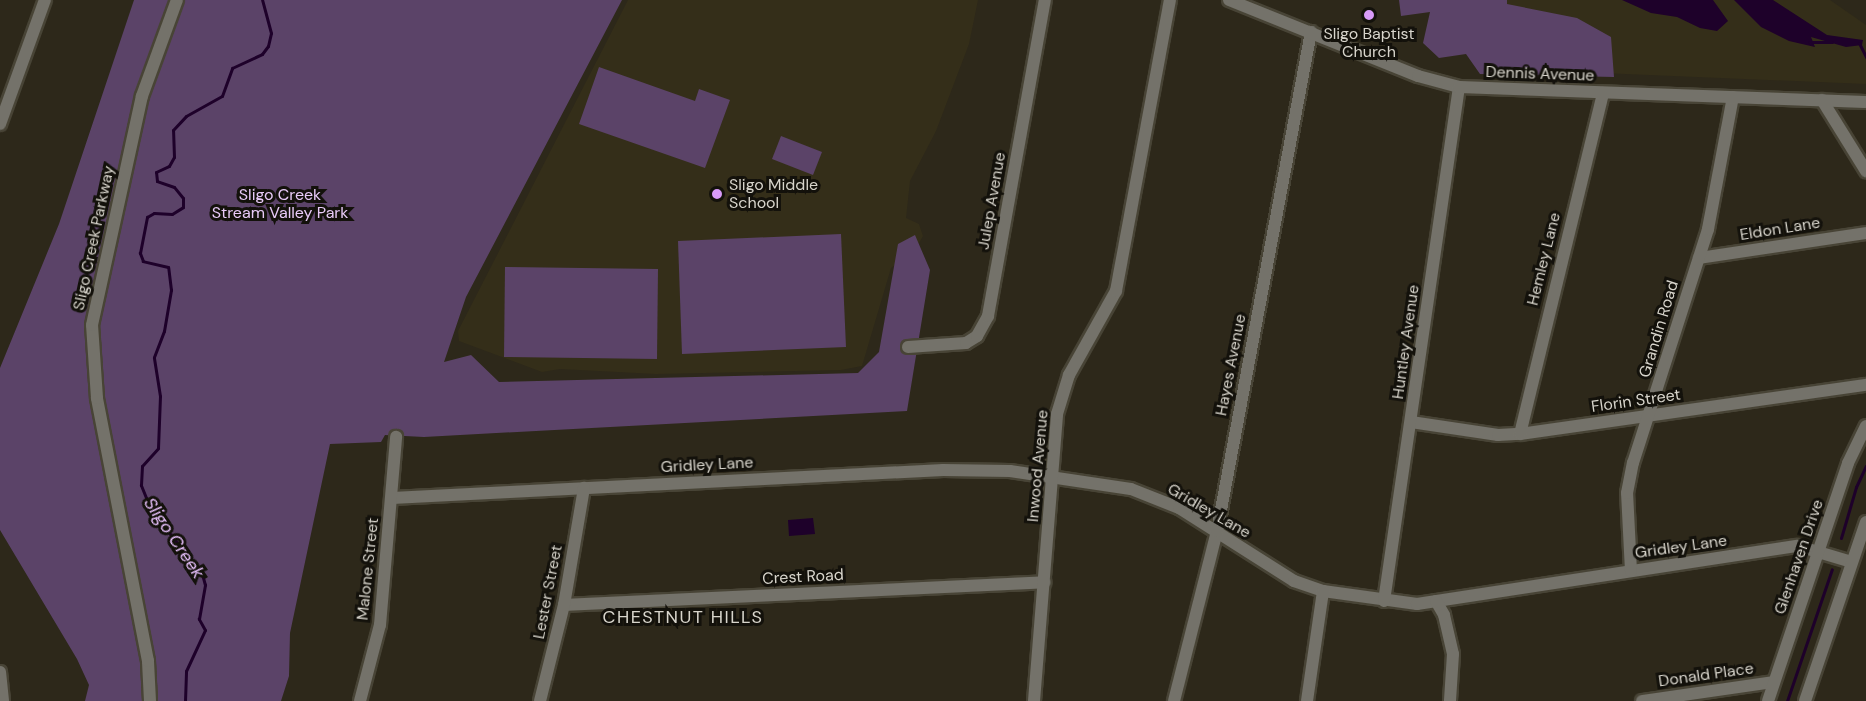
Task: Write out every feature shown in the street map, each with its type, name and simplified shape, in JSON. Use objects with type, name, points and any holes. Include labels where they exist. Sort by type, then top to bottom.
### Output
[{"type":"street","points":[[0,122],[45,0]]},
{"type":"street","name":"Sligo Creek Parkway","points":[[150,701],[148,661],[97,398],[92,325],[142,96],[177,0]]},
{"type":"street","name":"Julep Avenue","points":[[908,347],[966,343],[977,336],[988,315],[1045,0]]},
{"type":"street","name":"Inwood Avenue","points":[[1034,701],[1062,394],[1116,291],[1170,0]]},
{"type":"street","name":"Dennis Avenue","points":[[1229,0],[1419,76],[1459,87],[1866,102]]},
{"type":"street","name":"Hayes Avenue","points":[[1174,701],[1217,531],[1311,32]]},
{"type":"street","name":"Huntley Avenue","points":[[1384,601],[1459,87]]},
{"type":"street","name":"Hemley Lane","points":[[1520,434],[1603,93]]},
{"type":"street","name":"Grandin Road","points":[[1631,571],[1627,493],[1708,229],[1733,97]]},
{"type":"street","points":[[1822,100],[1866,171]]},
{"type":"street","name":"Eldon Lane","points":[[1699,258],[1866,233]]},
{"type":"street","name":"Florin Street","points":[[1411,422],[1498,435],[1520,434],[1866,385]]},
{"type":"street","name":"Glenhaven Drive","points":[[1768,701],[1848,463],[1866,426]]},
{"type":"street","name":"Malone Street","points":[[360,701],[380,624],[396,438]]},
{"type":"street","name":"Gridley Lane","points":[[392,498],[943,470],[1053,476],[1131,489],[1179,508],[1275,570],[1323,591],[1384,601],[1436,601],[1798,546],[1852,562]]},
{"type":"street","name":"Lester Street","points":[[540,701],[564,605],[584,488]]},
{"type":"street","points":[[1805,701],[1866,522]]},
{"type":"street","name":"Crest Road","points":[[564,605],[1044,582]]},
{"type":"street","points":[[1307,701],[1323,591]]},
{"type":"street","points":[[1436,601],[1444,615],[1453,654],[1450,701]]},
{"type":"street","points":[[0,672],[3,701]]},
{"type":"street","name":"Donald Place","points":[[1642,701],[1774,682]]},
{"type":"shaded area","name":"Sligo Middle School","points":[[628,0],[978,0],[969,44],[936,131],[910,181],[906,218],[919,224],[923,236],[914,252],[891,268],[862,366],[841,370],[656,374],[560,369],[542,372],[459,341],[458,331]]},
{"type":"shaded area","points":[[1494,0],[1830,0],[1866,25],[1866,84],[1485,68]]},
{"type":"shaded area","points":[[1622,0],[1713,0],[1728,21],[1717,31],[1700,28],[1677,17],[1651,13]]},
{"type":"shaded area","points":[[1734,0],[1773,0],[1827,35],[1863,40],[1862,45],[1846,47],[1811,37],[1815,47],[1789,41],[1761,27]]},
{"type":"shaded area","points":[[813,518],[815,534],[789,536],[788,520]]},
{"type":"green space","name":"Sligo Creek Stream Valley Park","points":[[134,0],[622,0],[466,297],[444,362],[471,355],[499,382],[858,373],[879,352],[898,244],[915,235],[930,270],[907,411],[424,437],[385,435],[381,442],[330,444],[290,633],[289,676],[281,701],[85,701],[89,685],[77,659],[0,530],[0,368],[59,224]]},
{"type":"green space","points":[[1399,0],[1507,0],[1507,4],[1577,18],[1611,37],[1614,77],[1480,74],[1466,54],[1439,58],[1423,43],[1430,12],[1401,16]]},
{"type":"green space","points":[[599,67],[695,101],[699,89],[730,100],[705,168],[579,124]]},
{"type":"green space","points":[[781,136],[822,152],[813,175],[772,159]]},
{"type":"green space","points":[[841,234],[846,347],[682,354],[678,241]]},
{"type":"green space","points":[[505,267],[658,269],[657,359],[504,357]]},
{"type":"waterway","name":"Sligo Creek","points":[[185,701],[186,671],[205,630],[199,619],[205,585],[202,574],[151,510],[141,485],[142,466],[158,448],[160,396],[154,357],[164,331],[171,290],[168,267],[143,261],[140,253],[147,217],[154,213],[172,214],[183,207],[183,198],[174,187],[157,181],[156,172],[169,166],[174,157],[173,130],[186,116],[222,96],[232,68],[262,54],[268,46],[271,33],[262,0]]},
{"type":"waterway","points":[[1809,42],[1832,42]]},
{"type":"waterway","points":[[1859,43],[1866,57]]},
{"type":"waterway","points":[[1841,538],[1856,487],[1866,466]]},
{"type":"waterway","points":[[1787,701],[1832,569]]},
{"type":"place","name":"Sligo Baptist Church","points":[[1369,15]]},
{"type":"place","name":"Sligo Middle School","points":[[717,194]]},
{"type":"district","name":"CHESTNUT HILLS","points":[[683,617]]}]
